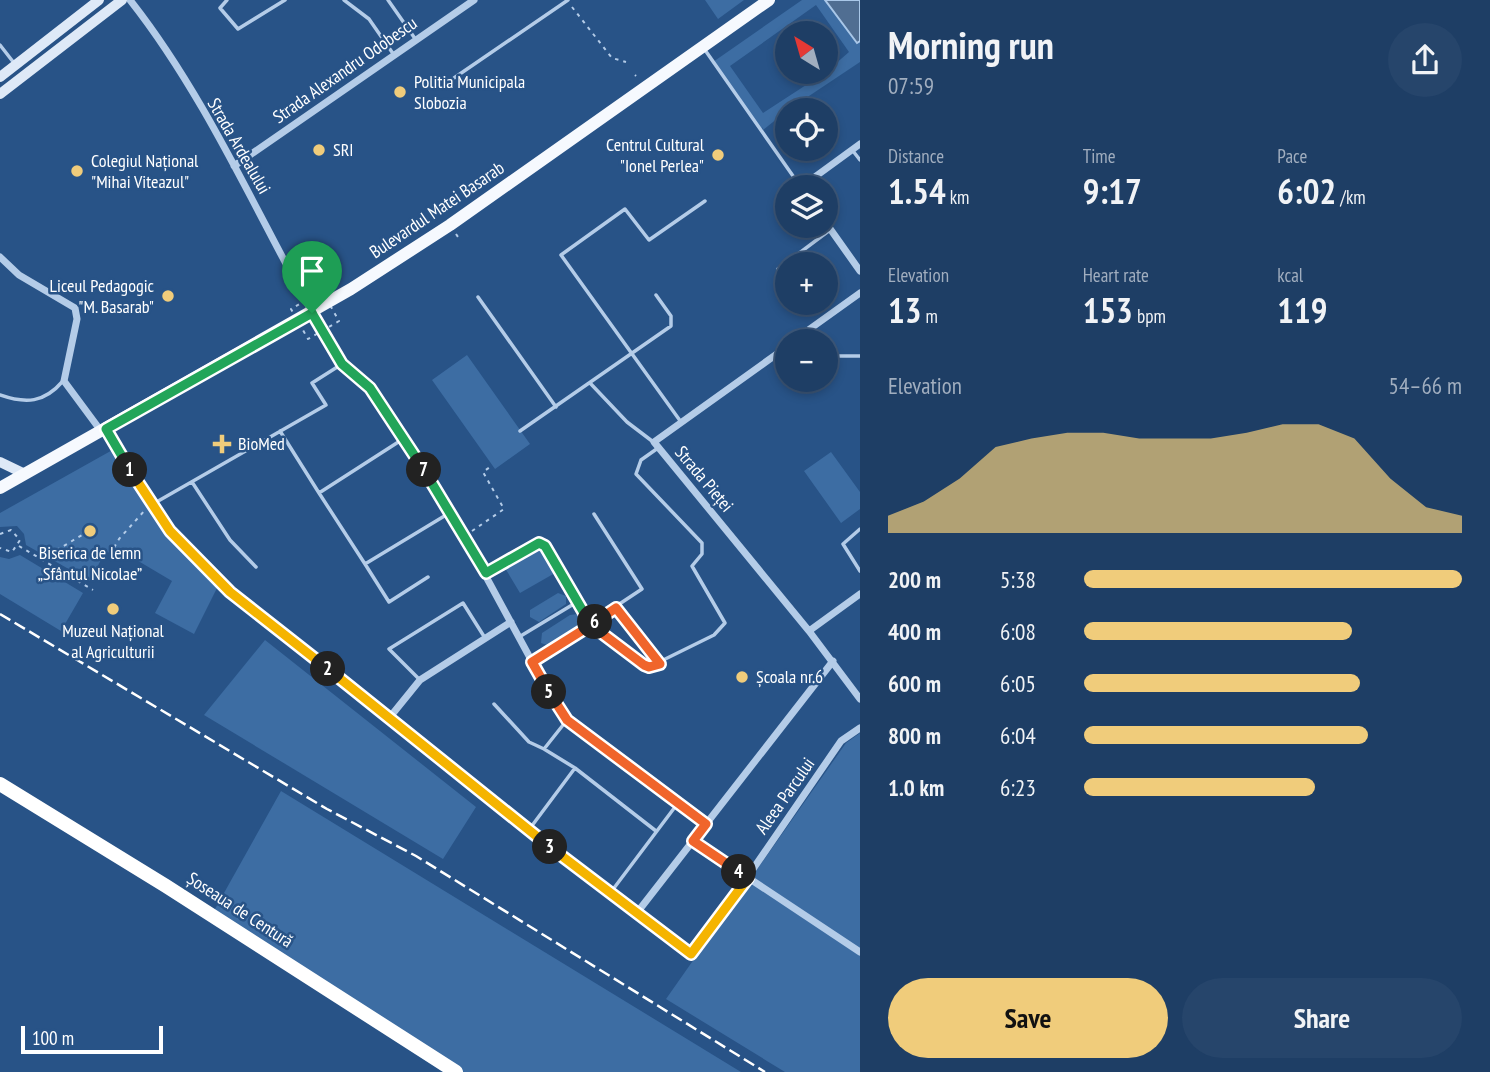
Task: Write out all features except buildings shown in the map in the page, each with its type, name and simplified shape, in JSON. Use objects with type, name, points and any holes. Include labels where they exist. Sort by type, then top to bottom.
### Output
[{"type":"highway","name":"Șoseaua de Centură","points":[[0,784],[166,886],[456,1072]]},
{"type":"main road","name":"Bulevardul Matei Basarab","points":[[0,488],[312,313],[419,246],[769,0]]},
{"type":"street","points":[[0,77],[99,0]]},
{"type":"street","points":[[0,94],[122,0]]},
{"type":"street","name":"Strada Ardealului","points":[[130,0],[157,38],[234,166],[342,364],[370,388],[451,512],[532,662],[567,720]]},
{"type":"street","name":"Strada Alexandru Odobescu","points":[[234,166],[474,0]]},
{"type":"street","points":[[816,175],[860,144]]},
{"type":"street","points":[[837,238],[860,271]]},
{"type":"street","points":[[0,257],[3,268],[75,309],[76,318],[64,381],[104,430],[170,531],[230,592],[390,716],[636,914],[833,661]]},
{"type":"street","points":[[810,329],[860,293]]},
{"type":"street","name":"Strada Pieței","points":[[775,355],[681,422],[656,445],[809,631],[860,699]]},
{"type":"street","points":[[0,462],[25,474]]},
{"type":"street","points":[[809,631],[860,594]]},
{"type":"street","points":[[390,716],[420,680],[511,622]]},
{"type":"street","points":[[567,720],[706,824]]},
{"type":"street","name":"Aleea Parcului","points":[[636,914],[691,954],[748,878],[841,741],[860,728]]},
{"type":"street","points":[[693,841],[860,952]]},
{"type":"lane","points":[[227,0],[220,8],[237,29],[285,0]]},
{"type":"lane","points":[[344,0],[369,19],[394,56]]},
{"type":"lane","points":[[388,0],[416,40]]},
{"type":"lane","points":[[453,78],[567,1]]},
{"type":"lane","points":[[0,45],[15,65]]},
{"type":"lane","points":[[703,47],[792,175]]},
{"type":"lane","points":[[852,149],[860,160]]},
{"type":"lane","points":[[681,422],[561,255],[625,209],[649,240],[705,201]]},
{"type":"lane","points":[[798,252],[814,238]]},
{"type":"lane","points":[[520,432],[671,326],[671,316],[656,295]]},
{"type":"lane","points":[[478,298],[556,407]]},
{"type":"lane","points":[[838,356],[860,356]]},
{"type":"lane","points":[[151,505],[326,405],[312,383],[342,364]]},
{"type":"lane","points":[[0,395],[19,402],[35,401],[50,394],[64,381]]},
{"type":"lane","points":[[486,573],[539,543],[545,546],[591,625],[649,667],[660,664],[714,635],[725,623],[693,570],[693,562],[704,548],[702,543],[636,474],[641,460],[656,445],[627,422],[590,383]]},
{"type":"lane","points":[[279,431],[389,602],[428,577]]},
{"type":"lane","points":[[318,492],[404,439]]},
{"type":"lane","points":[[192,482],[230,540],[256,566]]},
{"type":"lane","points":[[365,564],[451,512]]},
{"type":"lane","points":[[532,662],[642,589],[594,514]]},
{"type":"lane","points":[[860,530],[843,544],[860,571]]},
{"type":"lane","points":[[519,637],[577,602]]},
{"type":"lane","points":[[420,680],[389,649],[463,603],[485,638]]},
{"type":"lane","points":[[616,608],[660,664]]},
{"type":"lane","points":[[494,704],[529,742],[575,768],[656,831]]},
{"type":"lane","points":[[544,749],[567,720]]},
{"type":"lane","points":[[529,830],[575,768]]},
{"type":"lane","points":[[609,894],[678,802]]},
{"type":"path","points":[[567,1],[612,58],[626,62]]},
{"type":"path","points":[[465,536],[504,509],[482,472],[490,467]]},
{"type":"path","points":[[114,555],[112,551],[119,539],[151,505]]},
{"type":"path","points":[[0,534],[7,530],[14,531],[19,537],[19,546]]},
{"type":"path","points":[[41,559],[82,535]]},
{"type":"path","points":[[0,548],[9,552],[19,546]]},
{"type":"path","points":[[19,546],[93,590]]},
{"type":"shaded area","points":[[705,0],[744,0],[718,19]]},
{"type":"shaded area","points":[[802,0],[825,0],[857,43],[860,41],[860,62],[838,77],[838,62],[849,52],[838,36],[838,21],[827,21],[816,5],[793,21],[775,21],[775,34],[730,66],[763,113],[775,105],[775,120],[763,130],[762,127],[762,131],[713,62]]},
{"type":"shaded area","points":[[825,0],[860,0],[860,41],[857,43]]},
{"type":"shaded area","points":[[808,84],[827,84],[806,98],[786,98]]},
{"type":"shaded area","points":[[467,355],[530,444],[495,469],[432,380]]},
{"type":"shaded area","points":[[116,448],[151,505],[220,582],[194,634],[155,613],[172,581],[118,549],[104,554],[90,581],[26,545],[24,534],[17,526],[0,527],[0,513]]},
{"type":"shaded area","points":[[831,452],[860,492],[860,509],[841,523],[804,471]]},
{"type":"shaded area","points":[[540,548],[555,573],[520,593],[505,568]]},
{"type":"shaded area","points":[[20,555],[83,593],[61,631],[0,594],[0,557],[9,559]]},
{"type":"shaded area","points":[[558,593],[566,596],[566,604],[539,622],[530,617],[530,610]]},
{"type":"shaded area","points":[[578,614],[580,625],[547,645],[541,643],[542,633],[570,615]]},
{"type":"shaded area","points":[[265,640],[476,807],[443,859],[204,715]]},
{"type":"shaded area","points":[[860,733],[860,1072],[785,1072],[666,999],[846,743]]},
{"type":"shaded area","points":[[281,791],[741,1072],[443,1072],[210,918]]},
{"type":"railway","points":[[0,614],[327,809],[416,856],[765,1072]]},
{"type":"place","name":"Politia Municipala Slobozia","points":[[400,92]]},
{"type":"place","name":"SRI","points":[[319,150]]},
{"type":"place","name":"Centrul Cultural \"Ionel Perlea\"","points":[[718,155]]},
{"type":"place","name":"Colegiul Național \"Mihai Viteazul\"","points":[[77,171]]},
{"type":"place","name":"Liceul Pedagogic \"M. Basarab\"","points":[[168,296]]},
{"type":"place","name":"BioMed","points":[[222,444]]},
{"type":"place","name":"Biserica de lemn „Sfântul Nicolae”","points":[[90,531]]},
{"type":"place","name":"Muzeul Național al Agriculturii","points":[[113,609]]},
{"type":"place","name":"Școala nr.6","points":[[742,677]]},
{"type":"route","points":[[312,313],[106,429],[116,447],[170,531],[230,592],[390,716],[609,894],[688,954],[696,952],[748,878],[693,841],[706,824],[561,715],[532,662],[591,625],[644,665],[649,667],[660,664],[616,608],[591,625],[545,546],[539,543],[531,546],[486,573],[451,512],[383,406],[370,388],[342,364],[312,313]]}]
